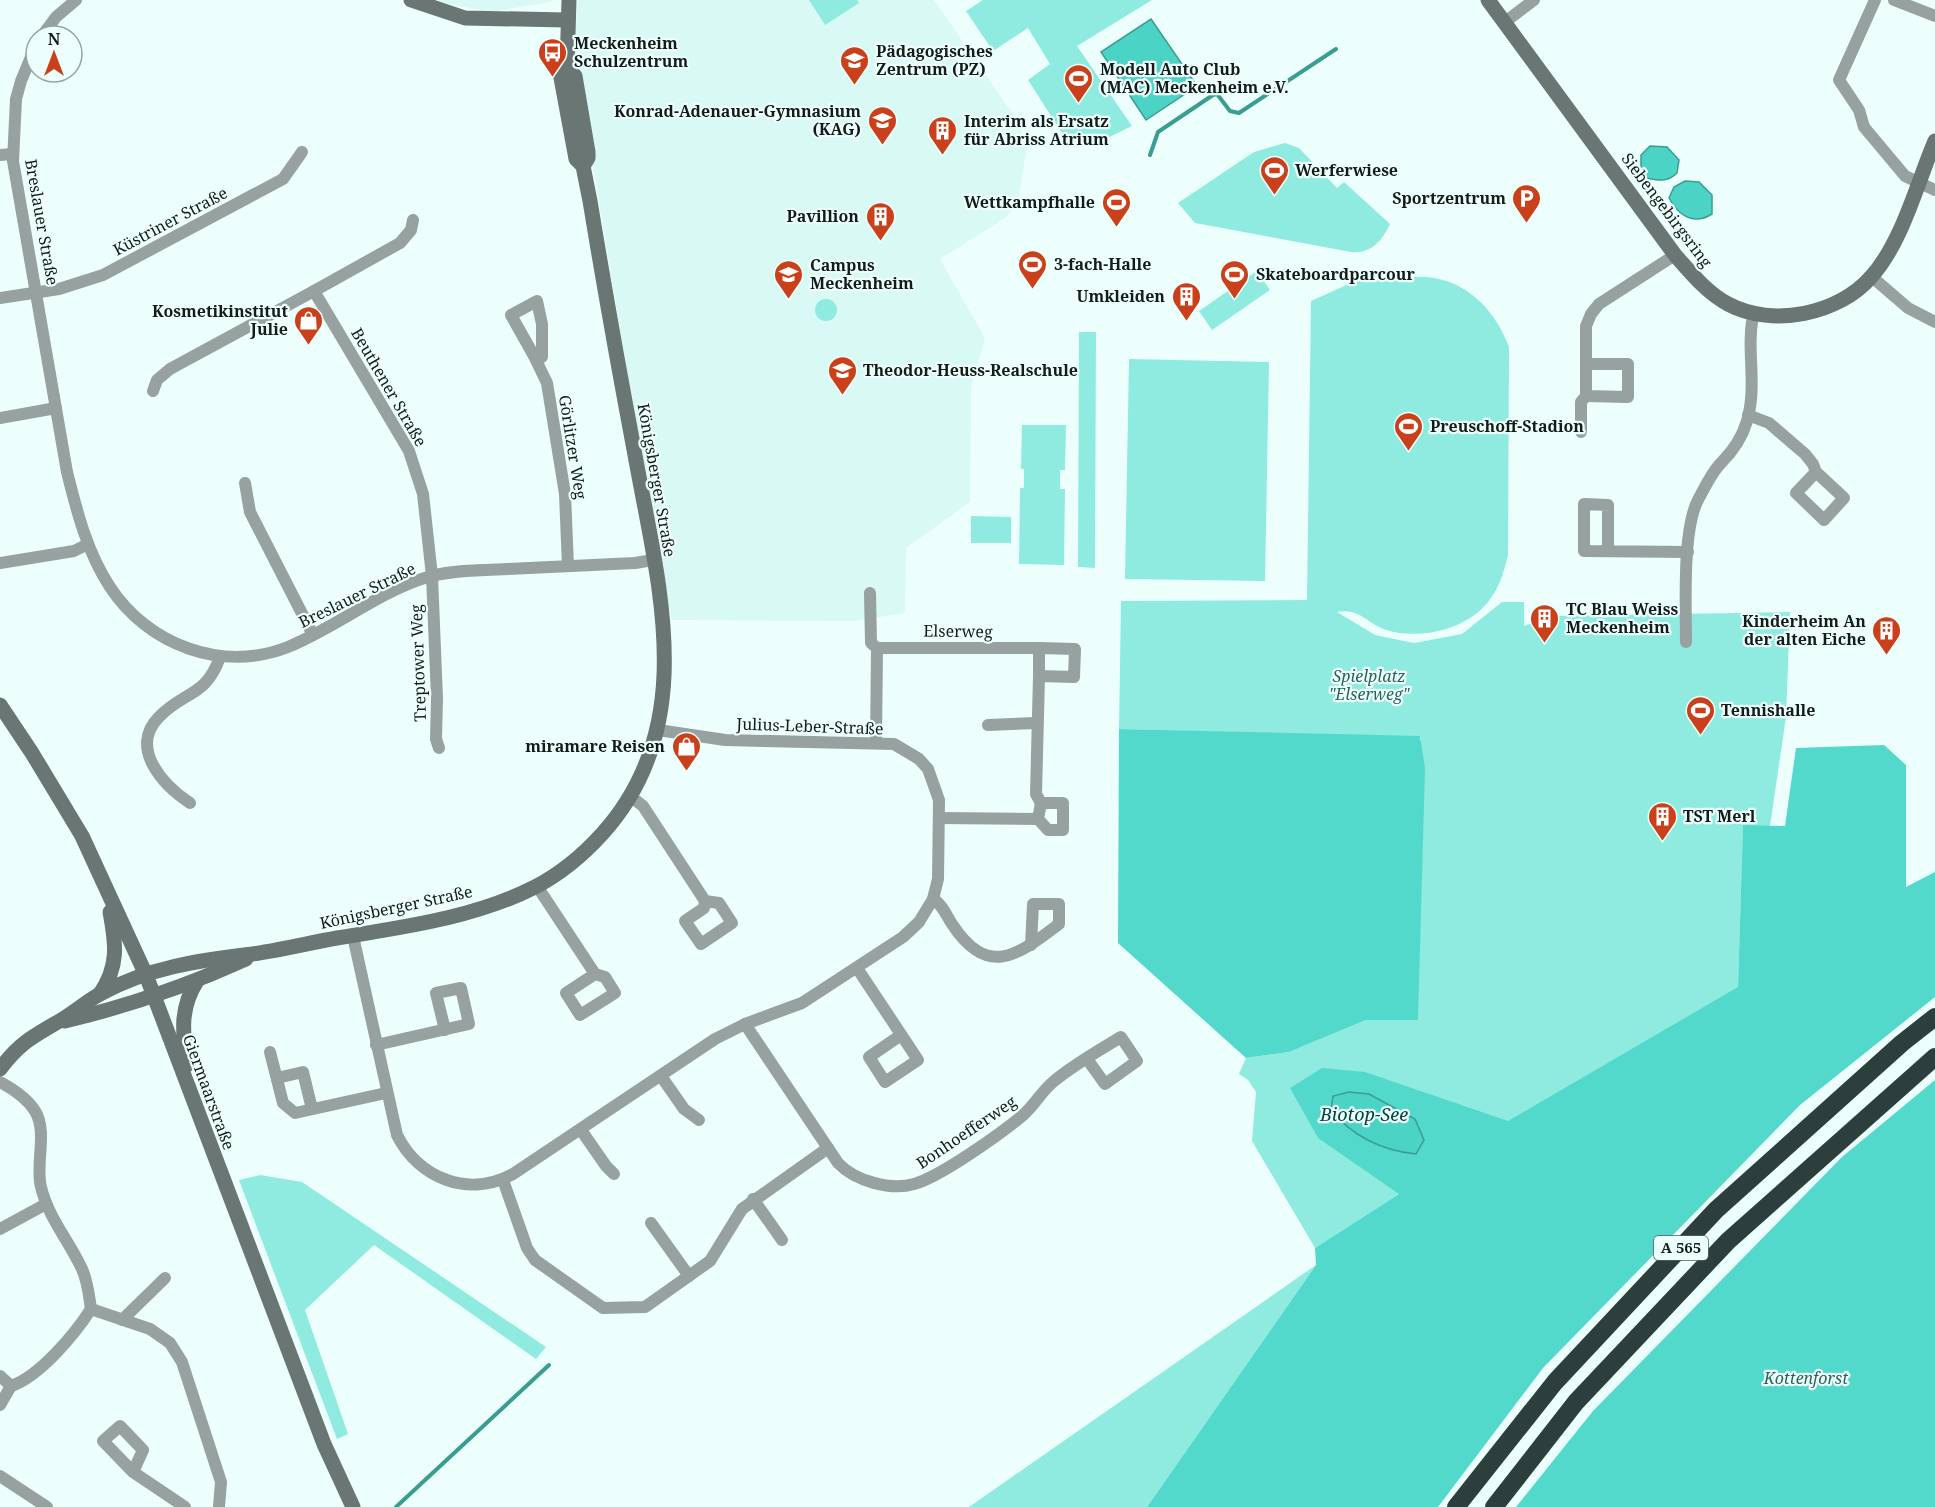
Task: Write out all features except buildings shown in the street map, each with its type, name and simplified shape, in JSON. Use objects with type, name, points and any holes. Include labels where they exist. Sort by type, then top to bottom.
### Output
[{"type":"highway","name":"A 565","points":[[1456,1507],[1555,1382],[1716,1210],[1902,1043],[1935,1017]]},
{"type":"highway","name":"A 565","points":[[1494,1507],[1576,1402],[1728,1241],[1935,1057]]},
{"type":"street","points":[[51,24],[76,0]]},
{"type":"street","points":[[411,0],[465,18],[566,20]]},
{"type":"street","name":"Königsberger Straße","points":[[56,1023],[100,994],[176,965],[353,936],[489,906],[537,886],[591,845],[613,822],[630,796],[650,755],[658,730],[663,706],[664,643],[653,560],[583,166],[588,158],[586,141],[575,76],[567,68],[568,0]]},
{"type":"street","name":"Siebengebirgsring","points":[[1488,0],[1675,255],[1700,283],[1729,305],[1754,312],[1799,314],[1820,310],[1852,295],[1872,277],[1893,244],[1935,141]]},
{"type":"street","points":[[1505,22],[1534,0]]},
{"type":"street","points":[[1875,0],[1839,80],[1859,110],[1864,127],[1905,176],[1935,190]]},
{"type":"street","points":[[1894,0],[1935,16]]},
{"type":"street","name":"Breslauer Straße","points":[[24,74],[16,99],[6,155],[37,292],[67,472],[88,544],[114,592],[147,627],[185,648],[220,657],[261,655],[290,646],[432,576],[480,570],[653,560]]},
{"type":"street","name":"Küstriner Straße","points":[[0,298],[79,284],[114,270],[283,179],[302,152]]},
{"type":"street","points":[[153,391],[157,380],[170,369],[400,243],[411,230],[413,220]]},
{"type":"street","points":[[1581,432],[1581,402],[1586,396],[1586,326],[1591,314],[1599,304],[1675,255]]},
{"type":"street","points":[[1872,277],[1908,308],[1935,322]]},
{"type":"street","name":"Beuthener Straße","points":[[314,291],[409,451],[423,494],[432,576]]},
{"type":"street","points":[[1686,642],[1685,574],[1694,508],[1713,474],[1736,446],[1749,415],[1754,375],[1752,356],[1754,312]]},
{"type":"street","name":"Görlitzer Weg","points":[[538,356],[543,370],[566,494],[568,566]]},
{"type":"street","points":[[1586,364],[1628,364],[1628,397],[1586,396]]},
{"type":"street","points":[[0,418],[56,408]]},
{"type":"street","points":[[1749,415],[1769,423],[1805,454],[1816,472]]},
{"type":"street","points":[[246,483],[250,512],[313,635]]},
{"type":"street","points":[[0,563],[74,551],[88,544]]},
{"type":"street","points":[[1608,551],[1688,552]]},
{"type":"street","name":"Treptower Weg","points":[[432,576],[437,698],[436,739],[439,748]]},
{"type":"street","points":[[870,592],[871,643],[877,648],[876,743]]},
{"type":"street","name":"Elserweg","points":[[877,648],[1075,649],[1074,677],[1039,676]]},
{"type":"street","points":[[1038,819],[1041,803],[1036,794],[1039,648]]},
{"type":"street","points":[[190,803],[172,791],[161,779],[147,752],[148,736],[158,717],[207,684],[220,657]]},
{"type":"street","name":"Giermaarstraße","points":[[0,705],[82,836],[146,975],[324,1444],[353,1507]]},
{"type":"street","points":[[988,725],[1036,723]]},
{"type":"street","name":"Julius-Leber-Straße","points":[[353,936],[386,1094],[394,1128],[402,1146],[412,1159],[429,1173],[444,1180],[472,1186],[503,1180],[715,1039],[745,1024],[802,1003],[903,937],[919,922],[933,899],[938,879],[939,818],[936,787],[928,769],[907,751],[894,744],[725,740],[658,730]]},
{"type":"street","points":[[630,796],[643,806],[705,901]]},
{"type":"street","points":[[939,818],[1038,819],[1048,830],[1062,830],[1063,803],[1041,803]]},
{"type":"street","points":[[537,886],[595,974]]},
{"type":"street","points":[[100,994],[109,980],[116,961],[117,946],[107,891]]},
{"type":"street","points":[[933,899],[940,903],[952,925],[970,947],[990,957],[1006,957],[1031,945]]},
{"type":"street","name":"Königsberger Straße","points":[[56,1023],[124,1007],[197,981],[260,953]]},
{"type":"street","points":[[858,968],[900,1035]]},
{"type":"street","points":[[190,1090],[182,1019],[189,993],[197,981]]},
{"type":"street","points":[[0,1069],[21,1043],[56,1023]]},
{"type":"street","name":"Bonhoefferweg","points":[[745,1024],[838,1163],[853,1176],[892,1185],[913,1185],[928,1179],[1022,1116],[1053,1082],[1087,1059]]},
{"type":"street","points":[[376,1046],[445,1030]]},
{"type":"street","points":[[270,1052],[283,1103],[295,1113],[386,1094]]},
{"type":"street","points":[[277,1078],[303,1072],[312,1109]]},
{"type":"street","points":[[661,1076],[684,1109],[699,1120]]},
{"type":"street","points":[[0,1082],[24,1098],[35,1111],[41,1125],[38,1170],[46,1204],[82,1270],[91,1309],[80,1326],[36,1371],[24,1382],[10,1386],[0,1406]]},
{"type":"street","points":[[581,1130],[606,1166],[615,1174]]},
{"type":"street","points":[[503,1180],[527,1248],[535,1260],[603,1308],[645,1307],[710,1261],[733,1220],[753,1199],[828,1148]]},
{"type":"street","points":[[753,1199],[782,1240]]},
{"type":"street","points":[[0,1229],[46,1204]]},
{"type":"street","points":[[651,1223],[689,1276]]},
{"type":"street","points":[[122,1320],[165,1278]]},
{"type":"street","points":[[91,1309],[150,1329],[170,1343],[182,1362],[221,1482],[219,1507]]},
{"type":"street","points":[[0,1376],[10,1386]]},
{"type":"street","points":[[132,1472],[185,1507]]},
{"type":"street","points":[[0,1476],[47,1507]]},
{"type":"shaded area","points":[[428,0],[552,0],[490,12]]},
{"type":"shaded area","name":"Campus Meckenheim","points":[[578,0],[934,0],[1019,123],[1027,146],[1018,202],[1005,218],[940,259],[985,338],[971,387],[970,502],[906,548],[905,613],[853,621],[672,620],[649,504],[574,51]]},
{"type":"green space","points":[[809,0],[857,0],[859,3],[825,25]]},
{"type":"green space","points":[[983,0],[1152,0],[1077,46],[1132,126],[1097,143],[1067,141],[1028,80],[1050,64],[1028,28],[993,51],[966,11]]},
{"type":"green space","name":"Werferwiese","points":[[1285,143],[1299,148],[1337,188],[1344,182],[1390,224],[1375,245],[1364,251],[1351,252],[1195,223],[1178,203],[1254,152]]},
{"type":"green space","name":"Spielplatz \"Elserweg\"","points":[[1384,268],[1391,281],[1411,277],[1430,277],[1447,281],[1464,289],[1478,299],[1490,313],[1509,347],[1508,556],[1498,586],[1484,606],[1473,616],[1446,629],[1416,634],[1400,633],[1379,627],[1352,612],[1337,612],[1375,635],[1414,643],[1462,634],[1502,602],[1524,602],[1524,626],[1553,616],[1790,612],[1786,717],[1770,826],[1743,826],[1738,990],[1399,1194],[1315,1248],[1252,1141],[1256,1092],[1248,1080],[1239,1074],[1246,1058],[1289,1052],[1366,1020],[1418,1019],[1421,737],[1119,729],[1121,601],[1307,600],[1311,301]]},
{"type":"green space","name":"Skateboardparcour","points":[[1257,271],[1270,290],[1212,330],[1199,311]]},
{"type":"green space","points":[[826,299],[834,302],[837,310],[834,318],[826,321],[818,318],[815,310],[818,302]]},
{"type":"green space","points":[[1079,332],[1096,332],[1095,568],[1078,567]]},
{"type":"green space","points":[[1129,359],[1269,362],[1265,581],[1125,579]]},
{"type":"green space","points":[[1022,425],[1066,425],[1065,470],[1060,470],[1060,489],[1065,489],[1064,565],[1019,564],[1020,488],[1024,488],[1024,469],[1021,469]]},
{"type":"green space","points":[[971,516],[1011,517],[1011,543],[971,543]]},
{"type":"green space","points":[[1119,729],[1420,736],[1425,768],[1418,1020],[1366,1020],[1289,1052],[1246,1058],[1118,943]]},
{"type":"green space","points":[[1884,745],[1906,765],[1906,887],[1935,872],[1935,997],[1800,1105],[1543,1368],[1438,1507],[1147,1507],[1316,1265],[1315,1248],[1399,1194],[1318,1138],[1290,1088],[1322,1068],[1365,1072],[1508,1121],[1738,987],[1743,825],[1785,826],[1796,748]],"holes":[[[1369,1094],[1399,1110],[1368,1139],[1352,1131],[1338,1119]]]},
{"type":"green space","name":"Kottenforst","points":[[1935,1080],[1935,1507],[1516,1507],[1593,1411],[1842,1157]]},
{"type":"green space","points":[[260,1175],[302,1182],[546,1347],[536,1359],[374,1245],[305,1310],[348,1434],[337,1439],[239,1180]]},
{"type":"green space","points":[[1316,1265],[1147,1507],[969,1507]]},
{"type":"water","points":[[1151,19],[1197,86],[1146,120],[1101,52]]},
{"type":"water","points":[[1650,146],[1667,147],[1679,160],[1677,173],[1663,180],[1647,178],[1641,167],[1641,155]]},
{"type":"water","points":[[1685,181],[1699,182],[1712,195],[1712,214],[1692,219],[1677,209],[1669,198],[1674,187]]},
{"type":"water","name":"Biotop-See","points":[[1349,1092],[1369,1094],[1415,1119],[1424,1140],[1416,1154],[1380,1146],[1358,1134],[1339,1119],[1331,1109],[1333,1096]]},
{"type":"waterway","points":[[1150,155],[1158,132],[1213,95],[1217,94],[1230,111],[1239,113],[1336,49]]},
{"type":"waterway","points":[[396,1507],[549,1365]]},
{"type":"place","name":"Meckenheim Schulzentrum","points":[[553,78]]},
{"type":"place","name":"Pädagogisches Zentrum (PZ)","points":[[855,86]]},
{"type":"place","name":"Modell Auto Club (MAC) Meckenheim e.V.","points":[[1079,104]]},
{"type":"place","name":"Konrad-Adenauer-Gymnasium (KAG)","points":[[882,146]]},
{"type":"place","name":"Interim als Ersatz für Abriss Atrium","points":[[943,156]]},
{"type":"place","name":"Werferwiese","points":[[1274,196]]},
{"type":"place","name":"Sportzentrum","points":[[1527,224]]},
{"type":"place","name":"Wettkampfhalle","points":[[1116,228]]},
{"type":"place","name":"Pavillion","points":[[880,242]]},
{"type":"place","name":"3-fach-Halle","points":[[1033,290]]},
{"type":"place","name":"Campus Meckenheim","points":[[789,300]]},
{"type":"place","name":"Skateboardparcour","points":[[1235,300]]},
{"type":"place","name":"Umkleiden","points":[[1186,322]]},
{"type":"place","name":"Kosmetikinstitut Julie","points":[[309,346]]},
{"type":"place","name":"Theodor-Heuss-Realschule","points":[[842,396]]},
{"type":"place","name":"Preuschoff-Stadion","points":[[1409,452]]},
{"type":"place","name":"TC Blau Weiss Meckenheim","points":[[1545,644]]},
{"type":"place","name":"Kinderheim An der alten Eiche","points":[[1887,656]]},
{"type":"place","name":"Tennishalle","points":[[1700,736]]},
{"type":"place","name":"miramare Reisen","points":[[686,772]]},
{"type":"place","name":"TST Merl","points":[[1662,842]]}]
